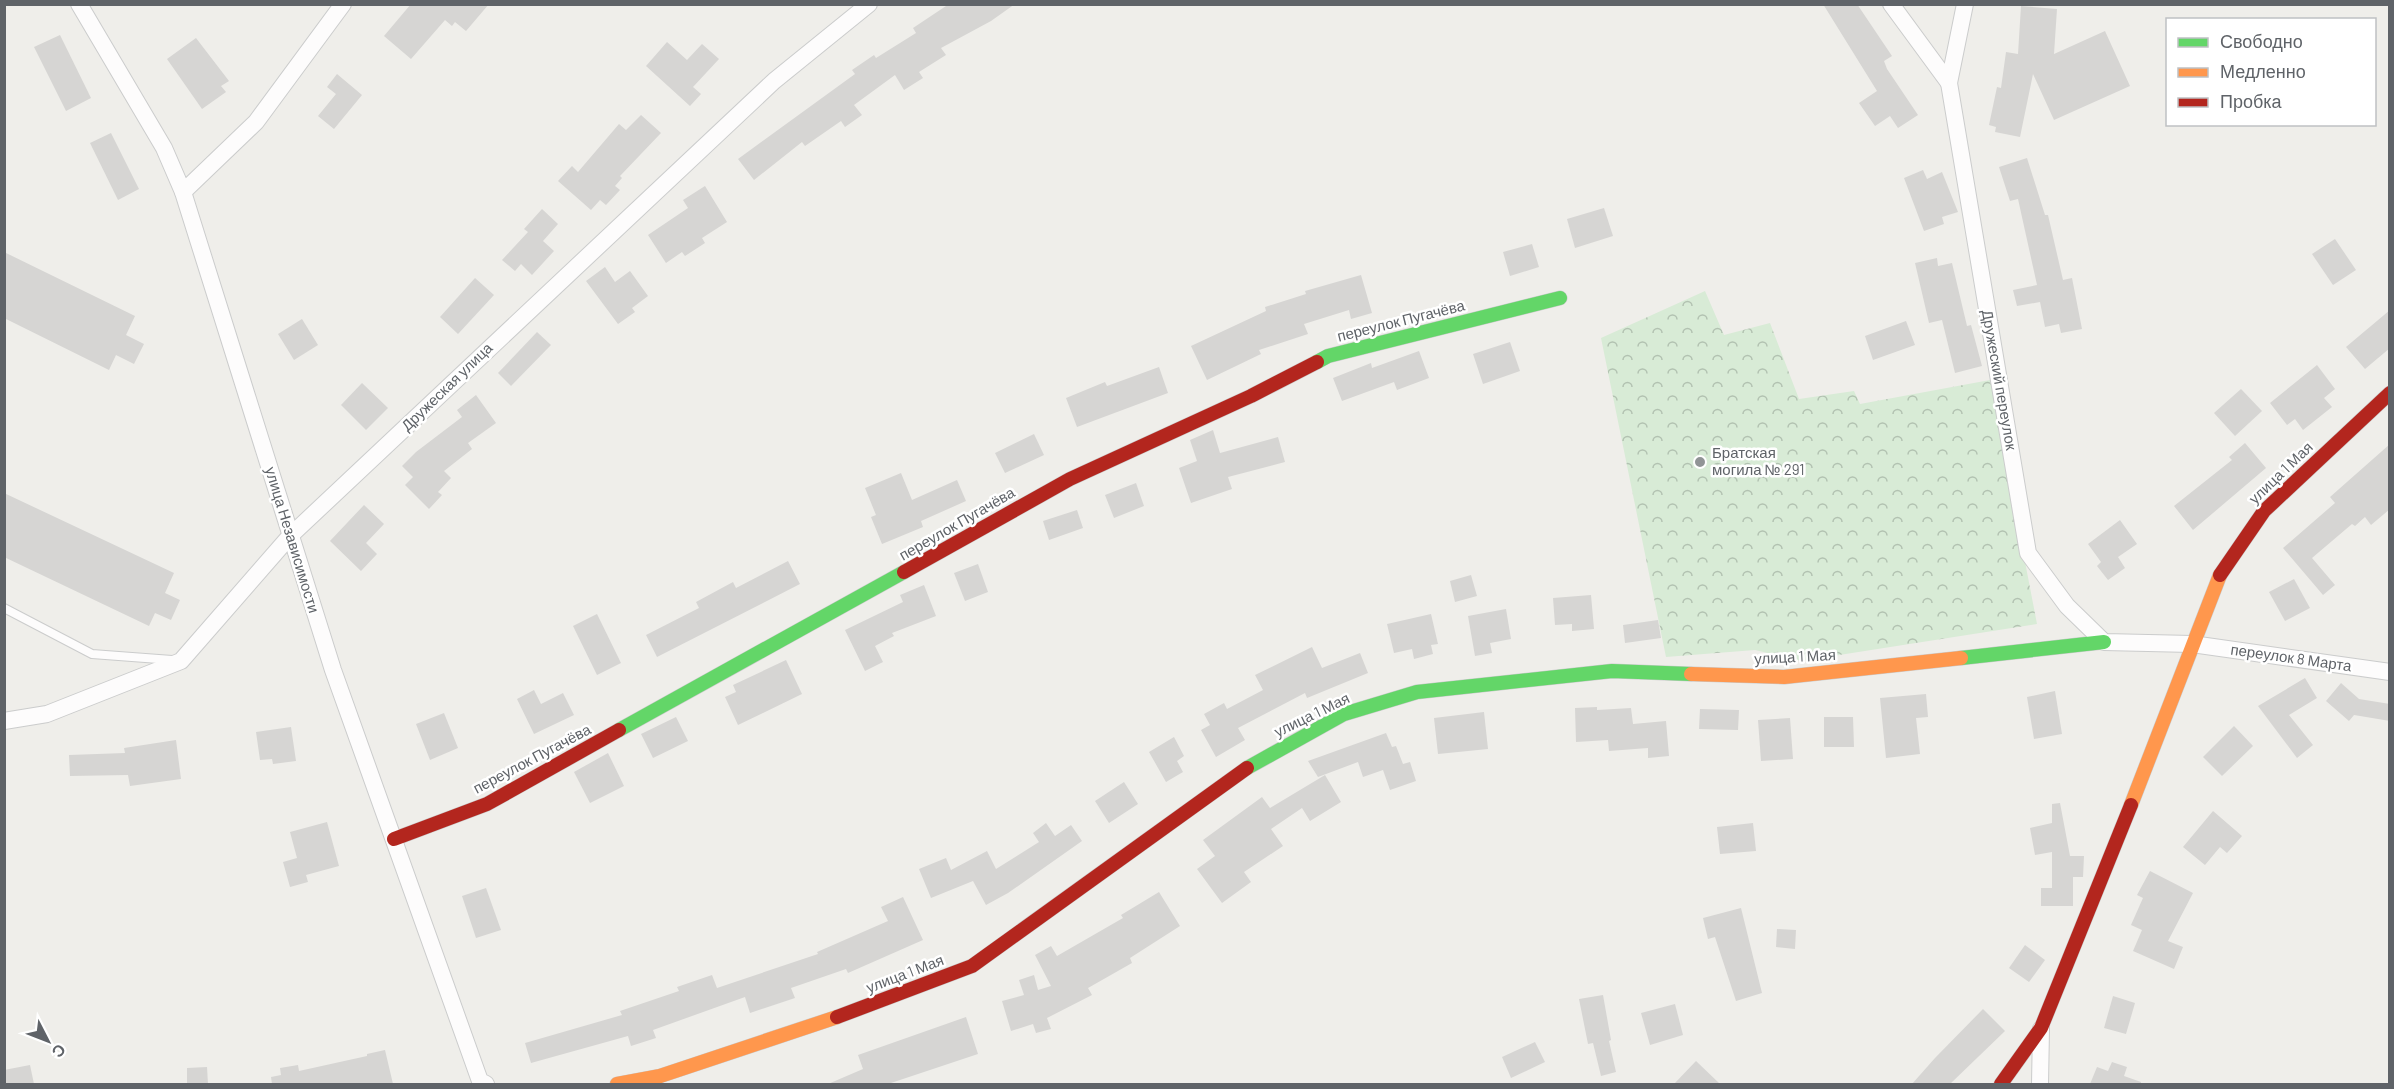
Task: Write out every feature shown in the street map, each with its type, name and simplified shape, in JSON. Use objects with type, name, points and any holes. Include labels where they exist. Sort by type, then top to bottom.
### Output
[{"type":"street","name":"улица Независимости","points":[[79,4],[164,148],[183,192],[337,680],[480,1081],[486,1084]]},
{"type":"street","points":[[183,192],[256,122],[342,4]]},
{"type":"street","name":"Дружеская улица","points":[[4,721],[47,714],[182,661],[290,536],[765,89],[869,4]]},
{"type":"street","points":[[1891,4],[1949,83]]},
{"type":"street","name":"Дружеский переулок","points":[[1965,4],[1949,83],[2028,553],[2067,606],[2104,642]]},
{"type":"street","name":"переулок Пугачёва","points":[[394,839],[487,804],[1070,479],[1251,396],[1328,356],[1560,298]]},
{"type":"street","name":"улица 1 Мая","points":[[2001,1084],[2041,1028],[2096,895],[2221,571],[2264,511],[2390,393]]},
{"type":"street","points":[[2104,642],[2192,644]]},
{"type":"street","name":"улица 1 Мая","points":[[617,1084],[660,1076],[833,1019],[972,966],[1255,762],[1344,714],[1375,704],[1416,692],[1612,670],[1784,677],[2104,642]]},
{"type":"street","name":"переулок 8 Марта","points":[[2192,644],[2390,672]]},
{"type":"street","points":[[2040,1084],[2041,1028]]},
{"type":"lane","points":[[4,608],[92,654],[182,661]]},
{"type":"green space","points":[[1705,291],[1724,335],[1770,323],[1799,399],[1854,391],[1860,404],[1990,380],[2037,624],[1801,661],[1755,650],[1666,657],[1601,338]]},
{"type":"building","points":[[411,4],[489,4],[466,31],[455,22],[452,26],[445,20],[411,59],[384,36]]},
{"type":"building","points":[[949,4],[1015,4],[991,21],[941,48],[946,55],[919,72],[923,78],[904,90],[895,75],[854,105],[862,115],[845,127],[841,121],[805,146],[802,142],[754,180],[738,159],[855,74],[852,70],[874,55],[876,58],[916,33],[913,28]]},
{"type":"building","points":[[1823,4],[1857,4],[1892,56],[1884,61],[1887,69],[1918,115],[1898,128],[1890,116],[1875,126],[1859,103],[1877,91]]},
{"type":"building","points":[[2021,6],[2057,9],[2054,54],[2105,31],[2130,86],[2054,120],[2033,74],[2020,137],[1995,132],[1996,127],[1989,125],[1997,87],[2001,88],[2006,52],[2018,54]]},
{"type":"building","points":[[60,35],[91,98],[66,111],[34,47]]},
{"type":"building","points":[[196,38],[229,81],[221,86],[226,92],[202,109],[167,59]]},
{"type":"building","points":[[667,42],[687,60],[702,44],[719,59],[693,87],[701,94],[690,106],[646,66]]},
{"type":"building","points":[[337,74],[362,95],[334,129],[318,116],[336,94],[327,87]]},
{"type":"building","points":[[641,115],[661,133],[620,176],[622,178],[615,186],[620,190],[606,205],[600,200],[591,210],[558,181],[572,166],[578,172],[619,124],[626,130]]},
{"type":"building","points":[[111,133],[139,189],[118,200],[90,143]]},
{"type":"building","points":[[2027,158],[2045,215],[2048,215],[2063,280],[2072,278],[2082,329],[2061,333],[2059,324],[2045,327],[2040,302],[2017,306],[2013,290],[2037,285],[2018,199],[2010,201],[1999,167]]},
{"type":"building","points":[[1923,170],[1927,179],[1942,172],[1958,212],[1942,217],[1944,224],[1924,231],[1904,178]]},
{"type":"building","points":[[705,186],[727,222],[702,238],[705,243],[685,256],[682,252],[666,263],[648,235],[688,208],[683,200]]},
{"type":"building","points":[[1604,208],[1613,236],[1575,248],[1567,219]]},
{"type":"building","points":[[542,209],[558,224],[543,241],[554,251],[532,275],[521,264],[515,271],[502,260],[528,232],[524,229]]},
{"type":"building","points":[[2335,239],[2356,270],[2333,285],[2312,254]]},
{"type":"building","points":[[1532,244],[1539,267],[1510,276],[1503,252]]},
{"type":"building","points":[[4,252],[135,316],[126,335],[144,344],[134,364],[116,355],[109,370],[4,318]]},
{"type":"building","points":[[1937,258],[1938,266],[1952,263],[1967,326],[1971,325],[1982,366],[1955,373],[1942,320],[1929,323],[1915,263]]},
{"type":"building","points":[[605,267],[615,282],[630,271],[648,296],[632,308],[635,312],[618,324],[586,281]]},
{"type":"building","points":[[1361,275],[1372,313],[1351,319],[1349,310],[1304,324],[1308,334],[1259,350],[1261,354],[1207,380],[1191,346],[1266,311],[1265,307],[1306,294],[1305,291]]},
{"type":"building","points":[[475,278],[494,295],[458,334],[440,317]]},
{"type":"building","points":[[2390,310],[2390,348],[2365,369],[2346,347]]},
{"type":"building","points":[[302,319],[318,345],[294,360],[278,334]]},
{"type":"building","points":[[1906,321],[1915,345],[1873,360],[1865,336]]},
{"type":"building","points":[[537,332],[551,345],[511,386],[498,373]]},
{"type":"building","points":[[1510,342],[1520,371],[1483,384],[1473,354]]},
{"type":"building","points":[[1419,351],[1429,378],[1397,390],[1394,382],[1342,401],[1333,378],[1371,363],[1372,368]]},
{"type":"building","points":[[2317,365],[2335,389],[2324,398],[2332,407],[2303,430],[2295,419],[2287,425],[2270,403]]},
{"type":"building","points":[[1159,367],[1168,393],[1077,427],[1066,398],[1105,382],[1107,386]]},
{"type":"building","points":[[362,383],[388,408],[366,430],[341,405]]},
{"type":"building","points":[[2241,389],[2262,411],[2235,436],[2214,413]]},
{"type":"building","points":[[476,395],[496,423],[468,443],[472,449],[444,471],[451,478],[438,492],[442,495],[429,509],[405,485],[413,477],[402,466],[416,452],[462,417],[457,410]]},
{"type":"building","points":[[1213,430],[1220,453],[1278,437],[1285,462],[1228,477],[1232,489],[1191,503],[1179,468],[1197,461],[1190,440]]},
{"type":"building","points":[[1034,434],[1044,455],[1005,473],[995,453]]},
{"type":"building","points":[[2245,443],[2266,468],[2193,530],[2174,506],[2232,460],[2229,457]]},
{"type":"building","points":[[2390,444],[2390,509],[2371,525],[2365,517],[2355,526],[2352,524],[2312,558],[2335,585],[2323,595],[2283,548],[2335,503],[2330,497]]},
{"type":"building","points":[[901,473],[912,500],[957,480],[966,501],[921,521],[923,527],[882,544],[871,517],[876,515],[865,488]]},
{"type":"building","points":[[1136,483],[1144,506],[1114,518],[1105,495]]},
{"type":"building","points":[[4,493],[174,573],[165,593],[180,600],[171,620],[155,613],[149,626],[4,557]]},
{"type":"building","points":[[364,505],[384,524],[366,543],[377,554],[361,571],[330,541]]},
{"type":"building","points":[[1077,510],[1083,528],[1049,540],[1043,521]]},
{"type":"building","points":[[2120,520],[2137,544],[2118,557],[2125,568],[2108,580],[2097,566],[2101,562],[2088,544]]},
{"type":"building","points":[[788,561],[800,584],[657,657],[646,635],[699,608],[696,602],[733,582],[736,588]]},
{"type":"building","points":[[978,564],[988,592],[965,601],[954,573]]},
{"type":"building","points":[[1471,575],[1477,596],[1455,602],[1450,581]]},
{"type":"building","points":[[2294,579],[2310,608],[2285,621],[2269,592]]},
{"type":"building","points":[[924,585],[936,616],[892,633],[894,636],[875,646],[883,662],[865,671],[845,630],[903,602],[900,595]]},
{"type":"building","points":[[1591,595],[1594,629],[1572,631],[1572,624],[1555,625],[1553,598]]},
{"type":"building","points":[[1506,609],[1511,639],[1490,643],[1492,653],[1475,656],[1468,616]]},
{"type":"building","points":[[597,614],[621,663],[597,675],[573,626]]},
{"type":"building","points":[[1431,614],[1438,644],[1431,645],[1433,654],[1414,659],[1412,649],[1394,653],[1387,624]]},
{"type":"building","points":[[1658,620],[1661,638],[1625,643],[1623,625]]},
{"type":"building","points":[[1312,647],[1322,668],[1360,653],[1368,673],[1307,698],[1305,693],[1238,728],[1245,740],[1216,757],[1201,730],[1210,725],[1204,714],[1224,703],[1227,709],[1263,690],[1255,675]]},
{"type":"building","points":[[786,660],[802,694],[738,725],[725,697],[736,692],[733,685]]},
{"type":"building","points":[[2305,678],[2317,698],[2289,715],[2313,745],[2297,758],[2258,706]]},
{"type":"building","points":[[2341,683],[2359,699],[2390,704],[2390,721],[2354,715],[2349,721],[2326,701]]},
{"type":"building","points":[[534,690],[541,704],[563,693],[574,715],[534,734],[517,699]]},
{"type":"building","points":[[2055,691],[2062,734],[2034,739],[2027,697]]},
{"type":"building","points":[[1926,694],[1928,717],[1916,718],[1920,754],[1886,758],[1880,698]]},
{"type":"building","points":[[1597,707],[1597,710],[1631,708],[1633,724],[1666,721],[1669,756],[1648,758],[1648,748],[1609,751],[1608,740],[1576,742],[1575,708]]},
{"type":"building","points":[[1700,709],[1739,710],[1738,730],[1699,729]]},
{"type":"building","points":[[1484,712],[1488,749],[1438,754],[1434,718]]},
{"type":"building","points":[[444,713],[458,748],[430,760],[416,724]]},
{"type":"building","points":[[676,717],[688,741],[653,758],[641,734]]},
{"type":"building","points":[[1824,717],[1853,717],[1854,747],[1824,747]]},
{"type":"building","points":[[1790,718],[1793,759],[1761,761],[1758,720]]},
{"type":"building","points":[[2234,726],[2253,746],[2222,776],[2203,757]]},
{"type":"building","points":[[291,727],[296,761],[273,764],[272,759],[260,760],[256,732]]},
{"type":"building","points":[[1386,733],[1392,747],[1396,746],[1403,764],[1410,762],[1416,781],[1390,790],[1383,770],[1363,777],[1358,762],[1318,777],[1308,761]]},
{"type":"building","points":[[1174,737],[1184,756],[1177,761],[1183,772],[1166,782],[1149,752]]},
{"type":"building","points":[[176,740],[181,779],[130,786],[128,775],[70,776],[69,755],[125,753],[124,748]]},
{"type":"building","points":[[608,753],[624,786],[590,803],[574,772]]},
{"type":"building","points":[[1325,775],[1341,802],[1310,821],[1302,808],[1271,829],[1283,846],[1244,872],[1251,882],[1222,903],[1197,869],[1215,856],[1203,840],[1262,797],[1270,808]]},
{"type":"building","points":[[1124,782],[1138,804],[1109,823],[1095,801]]},
{"type":"building","points":[[2060,803],[2070,856],[2084,856],[2083,877],[2073,877],[2073,906],[2041,906],[2041,888],[2052,888],[2052,852],[2035,855],[2030,828],[2052,823],[2052,804]]},
{"type":"building","points":[[2213,811],[2242,836],[2227,853],[2220,847],[2205,865],[2183,847]]},
{"type":"building","points":[[327,822],[339,866],[306,875],[308,882],[290,887],[283,862],[297,858],[290,832]]},
{"type":"building","points":[[1046,823],[1055,836],[1071,825],[1082,841],[1008,893],[986,905],[973,881],[931,898],[919,869],[946,858],[951,870],[987,851],[996,869],[1039,842],[1033,833]]},
{"type":"building","points":[[1753,823],[1756,851],[1720,854],[1717,827]]},
{"type":"building","points":[[2150,871],[2193,893],[2168,941],[2183,947],[2174,969],[2133,951],[2142,930],[2131,925],[2143,898],[2137,895]]},
{"type":"building","points":[[486,888],[501,930],[476,938],[462,896]]},
{"type":"building","points":[[1159,892],[1180,926],[1130,958],[1132,963],[1088,988],[1092,995],[1047,1018],[1051,1029],[1036,1033],[1033,1024],[1011,1031],[1002,1001],[1024,995],[1019,980],[1034,975],[1038,990],[1051,986],[1035,955],[1051,946],[1057,956],[1123,918],[1121,915]]},
{"type":"building","points":[[903,897],[923,940],[848,973],[846,969],[791,988],[795,998],[750,1013],[745,997],[653,1030],[656,1038],[631,1046],[628,1036],[531,1063],[525,1043],[622,1015],[620,1011],[679,991],[677,987],[712,975],[717,988],[818,954],[817,952],[888,921],[881,907]]},
{"type":"building","points":[[1741,908],[1762,993],[1736,1001],[1715,937],[1708,939],[1703,918]]},
{"type":"building","points":[[1777,929],[1796,930],[1795,949],[1776,947]]},
{"type":"building","points":[[2025,945],[2045,960],[2029,982],[2009,968]]},
{"type":"building","points":[[1603,995],[1616,1072],[1601,1076],[1593,1043],[1588,1044],[1579,999]]},
{"type":"building","points":[[2113,996],[2135,1003],[2126,1034],[2104,1028]]},
{"type":"building","points":[[1675,1004],[1683,1035],[1650,1045],[1641,1013]]},
{"type":"building","points":[[1983,1009],[2005,1031],[1950,1084],[1912,1084],[1935,1058]]},
{"type":"building","points":[[966,1017],[978,1054],[888,1084],[828,1084],[863,1069],[858,1055]]},
{"type":"building","points":[[1535,1042],[1545,1062],[1511,1078],[1502,1057]]},
{"type":"building","points":[[385,1050],[393,1084],[272,1084],[271,1077],[281,1075],[280,1068],[298,1065],[299,1071]]},
{"type":"building","points":[[1696,1061],[1720,1084],[1674,1084]]},
{"type":"building","points":[[2112,1062],[2127,1067],[2124,1076],[2141,1082],[2141,1084],[2090,1084],[2097,1067],[2108,1071]]},
{"type":"building","points":[[30,1065],[34,1084],[4,1084],[4,1070]]},
{"type":"building","points":[[207,1067],[208,1084],[187,1084],[187,1068]]},
{"type":"traffic: fast","points":[[1317,362],[1328,356],[1560,298]]},
{"type":"traffic: fast","points":[[619,730],[904,572]]},
{"type":"traffic: fast","points":[[1961,658],[2104,642]]},
{"type":"traffic: fast","points":[[1247,768],[1344,714],[1417,692],[1612,671],[1691,674]]},
{"type":"traffic: slow","points":[[2131,805],[2220,575]]},
{"type":"traffic: slow","points":[[1691,674],[1784,677],[1961,658]]},
{"type":"traffic: slow","points":[[617,1084],[660,1076],[837,1017]]},
{"type":"traffic: jam","points":[[904,572],[1070,479],[1251,396],[1317,362]]},
{"type":"traffic: jam","points":[[2220,575],[2264,511],[2390,393]]},
{"type":"traffic: jam","points":[[394,839],[487,804],[619,730]]},
{"type":"traffic: jam","points":[[837,1017],[972,966],[1247,768]]},
{"type":"traffic: jam","points":[[2001,1084],[2041,1028],[2131,805]]},
{"type":"place","name":"Братская могила № 291","points":[[1700,462]]}]
